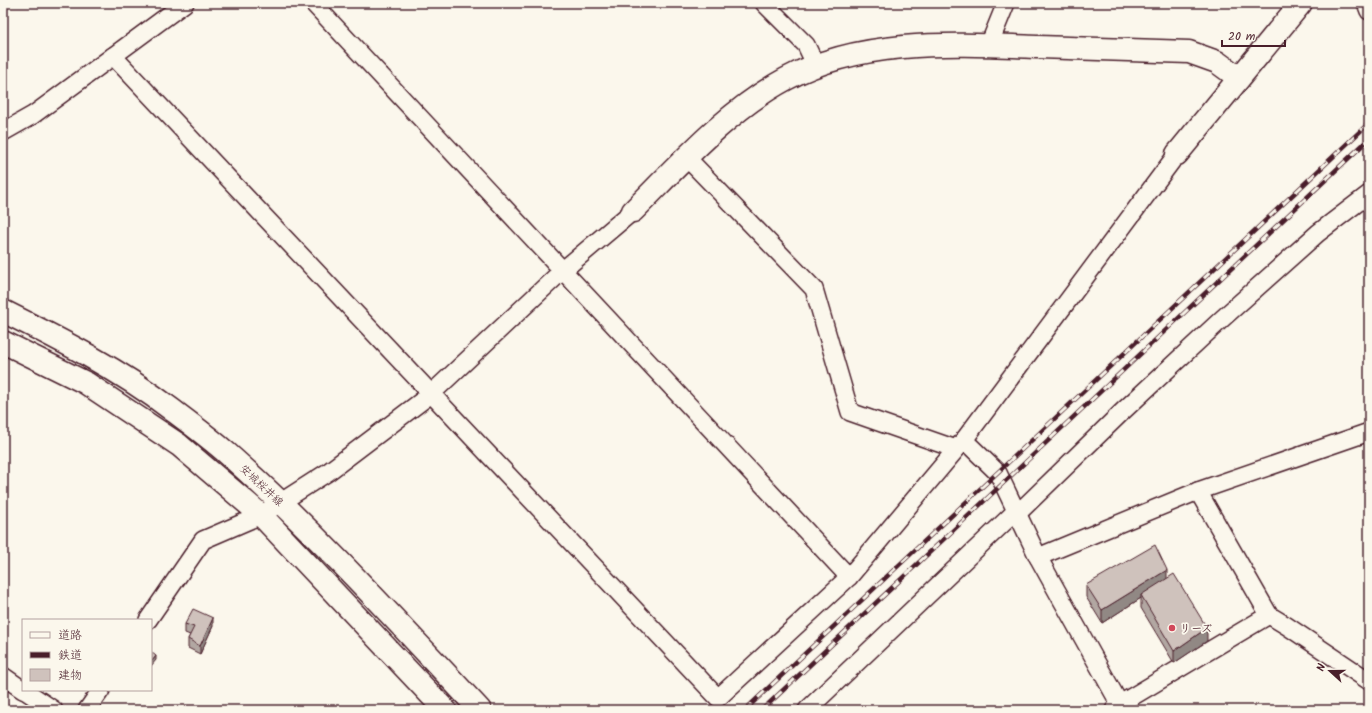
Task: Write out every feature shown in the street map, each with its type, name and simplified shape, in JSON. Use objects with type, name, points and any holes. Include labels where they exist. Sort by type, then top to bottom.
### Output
[{"type":"main road","points":[[1177,154],[1301,3]]},
{"type":"main road","points":[[633,211],[686,157],[746,104],[786,79],[816,66],[849,55],[897,47],[989,45],[1189,52],[1217,62],[1238,78]]},
{"type":"main road","name":"安城桜井線","points":[[3,311],[123,376],[228,453],[280,502],[358,581],[480,710]]},
{"type":"main road","name":"安城桜井線","points":[[3,342],[92,387],[179,445],[262,514],[445,710]]},
{"type":"street","points":[[3,132],[33,115],[185,3]]},
{"type":"street","points":[[313,3],[848,578]]},
{"type":"street","points":[[764,3],[806,45],[816,66]]},
{"type":"street","points":[[989,45],[1006,3]]},
{"type":"street","points":[[1366,3],[1369,11]]},
{"type":"street","points":[[113,56],[718,698],[848,578],[960,444],[1177,154]]},
{"type":"street","points":[[686,157],[814,289],[850,412],[960,444],[998,473],[1038,557],[1119,708],[1269,615]]},
{"type":"street","points":[[807,710],[1223,318],[1318,233],[1369,194]]},
{"type":"street","points":[[149,619],[203,540],[262,514],[328,472],[431,394],[562,271],[633,211]]},
{"type":"street","points":[[1038,557],[1198,491],[1369,432]]},
{"type":"street","points":[[1198,491],[1269,615],[1367,676]]},
{"type":"street","points":[[3,676],[22,689]]},
{"type":"street","points":[[25,691],[54,710]]},
{"type":"street","points":[[87,710],[100,691]]},
{"type":"building","points":[[1155,545],[1167,570],[1102,610],[1086,585]]},
{"type":"building","points":[[1174,574],[1207,628],[1174,651],[1141,595]]},
{"type":"building","points":[[193,609],[213,618],[200,646],[188,639],[194,627],[185,624]]},
{"type":"building","points":[[152,653],[156,656],[152,661]]},
{"type":"railway","points":[[745,710],[1369,123]]},
{"type":"railway","points":[[762,710],[1369,139]]},
{"type":"place","name":"リーズ","points":[[1172,628]]}]
